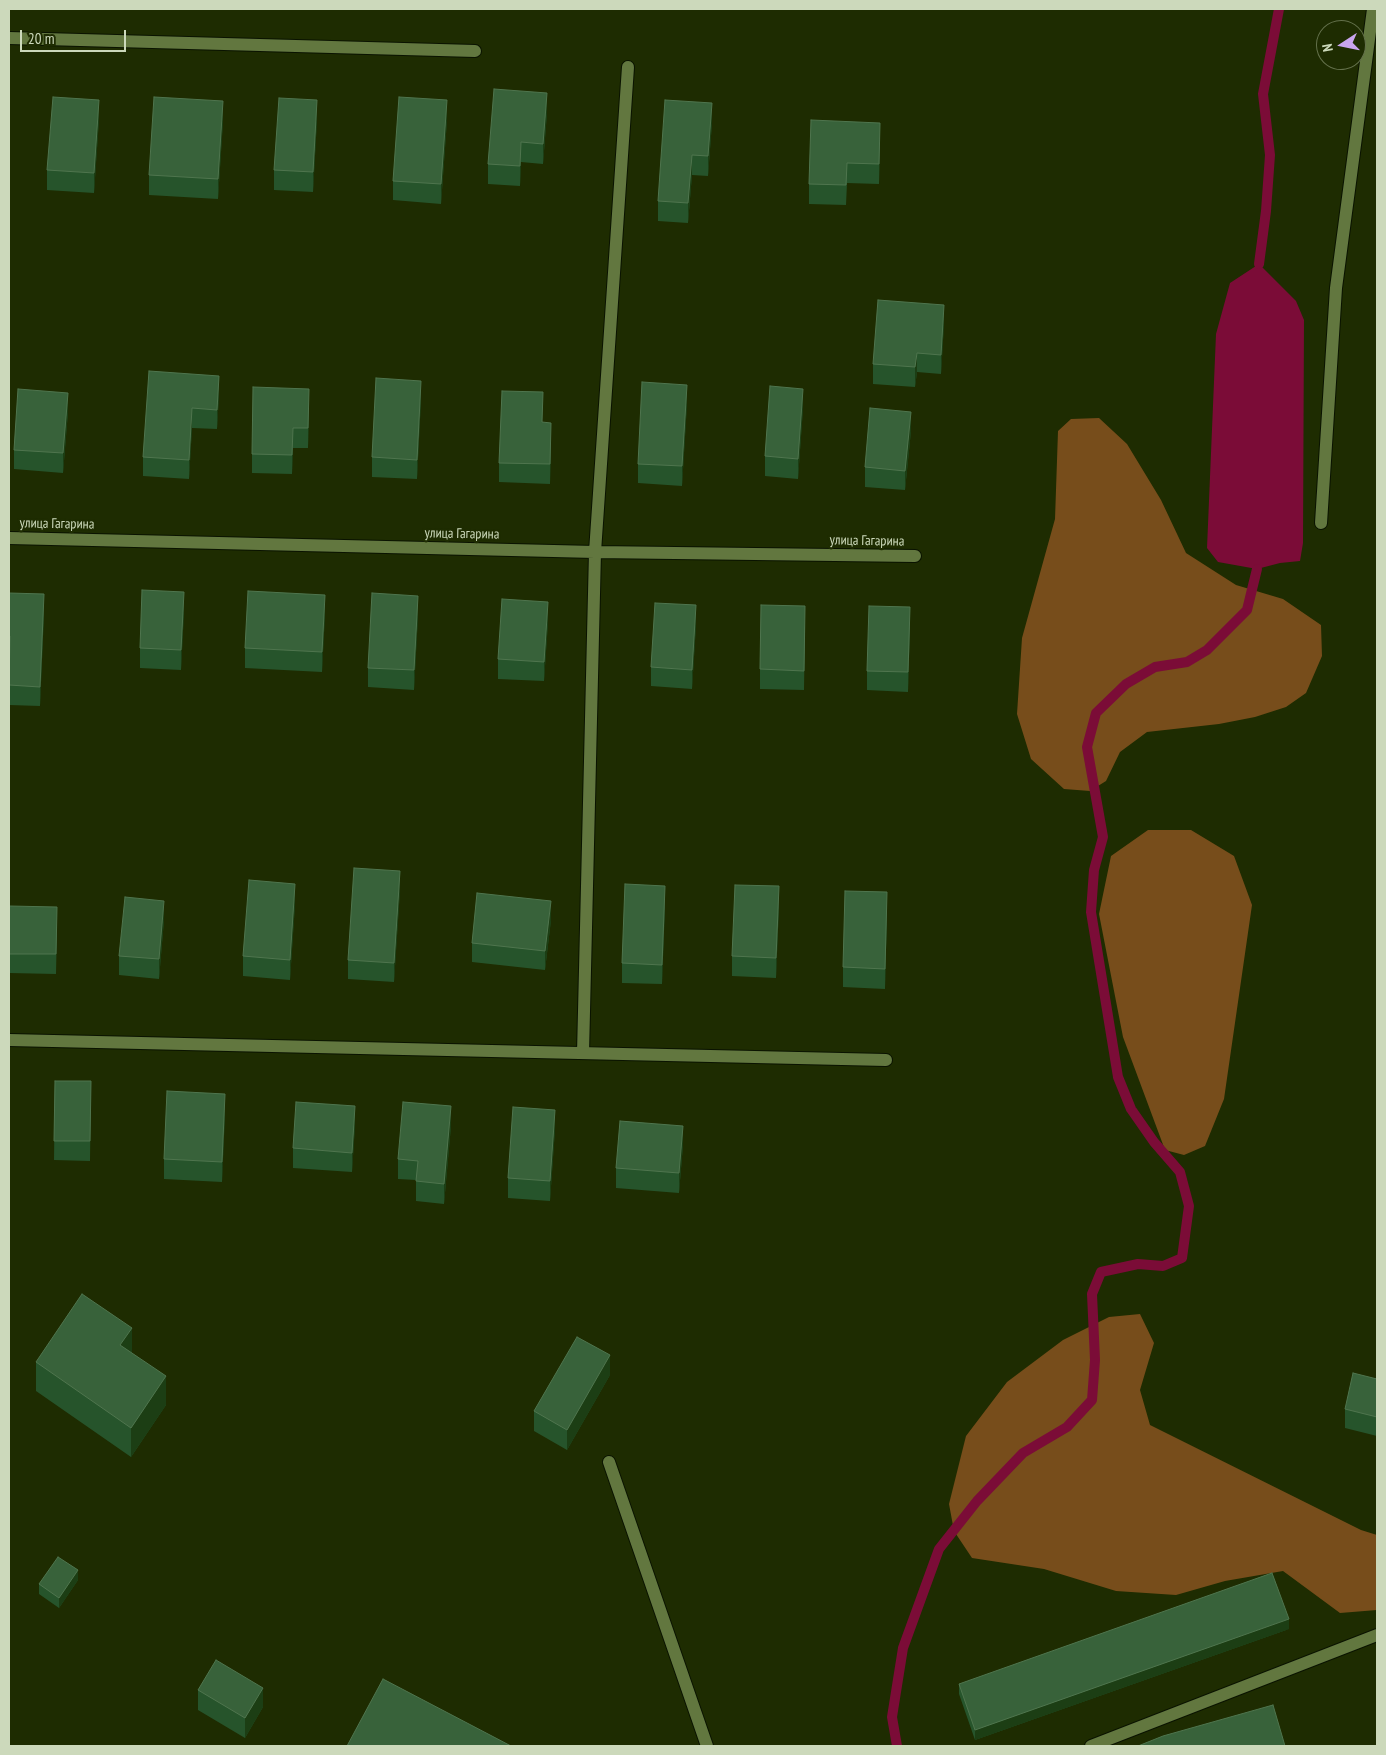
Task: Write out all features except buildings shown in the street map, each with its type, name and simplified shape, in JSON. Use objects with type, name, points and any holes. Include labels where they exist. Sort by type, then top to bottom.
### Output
[{"type":"street","points":[[1321,523],[1336,288],[1373,9]]},
{"type":"street","points":[[9,38],[475,51]]},
{"type":"street","points":[[583,1053],[595,552],[628,67]]},
{"type":"street","name":"улица Гагарина","points":[[9,538],[595,552],[915,556]]},
{"type":"street","points":[[9,1040],[886,1060]]},
{"type":"street","points":[[609,1462],[707,1746]]},
{"type":"street","points":[[1091,1746],[1377,1635]]},
{"type":"shaded area","points":[[1259,264],[1296,301],[1304,320],[1303,543],[1300,561],[1280,563],[1257,569],[1218,562],[1207,548],[1216,334],[1230,283]]},
{"type":"shaded area","points":[[1099,418],[1127,444],[1161,500],[1186,553],[1236,585],[1283,599],[1321,625],[1322,656],[1306,693],[1286,707],[1255,717],[1219,724],[1147,732],[1120,752],[1106,781],[1090,791],[1064,789],[1031,759],[1017,714],[1022,638],[1055,519],[1058,431],[1071,419]]},
{"type":"shaded area","points":[[1148,830],[1191,830],[1234,856],[1252,905],[1224,1099],[1205,1146],[1184,1155],[1165,1150],[1123,1037],[1099,914],[1111,856]]},
{"type":"shaded area","points":[[1140,1314],[1154,1343],[1140,1390],[1150,1425],[1361,1530],[1377,1535],[1377,1610],[1340,1613],[1283,1571],[1225,1581],[1176,1595],[1116,1591],[1044,1569],[972,1558],[954,1531],[949,1504],[966,1436],[1007,1382],[1063,1340],[1109,1317]]},
{"type":"waterway","points":[[1259,264],[1266,211],[1270,155],[1263,94],[1279,9]]},
{"type":"waterway","points":[[897,1746],[892,1717],[903,1648],[939,1549],[977,1501],[1023,1453],[1067,1427],[1092,1400],[1095,1360],[1092,1294],[1101,1272],[1138,1264],[1163,1266],[1182,1258],[1189,1206],[1180,1172],[1154,1142],[1131,1109],[1118,1077],[1091,912],[1094,870],[1103,837],[1087,747],[1096,713],[1126,684],[1155,667],[1187,662],[1207,650],[1247,610],[1257,569]]}]
